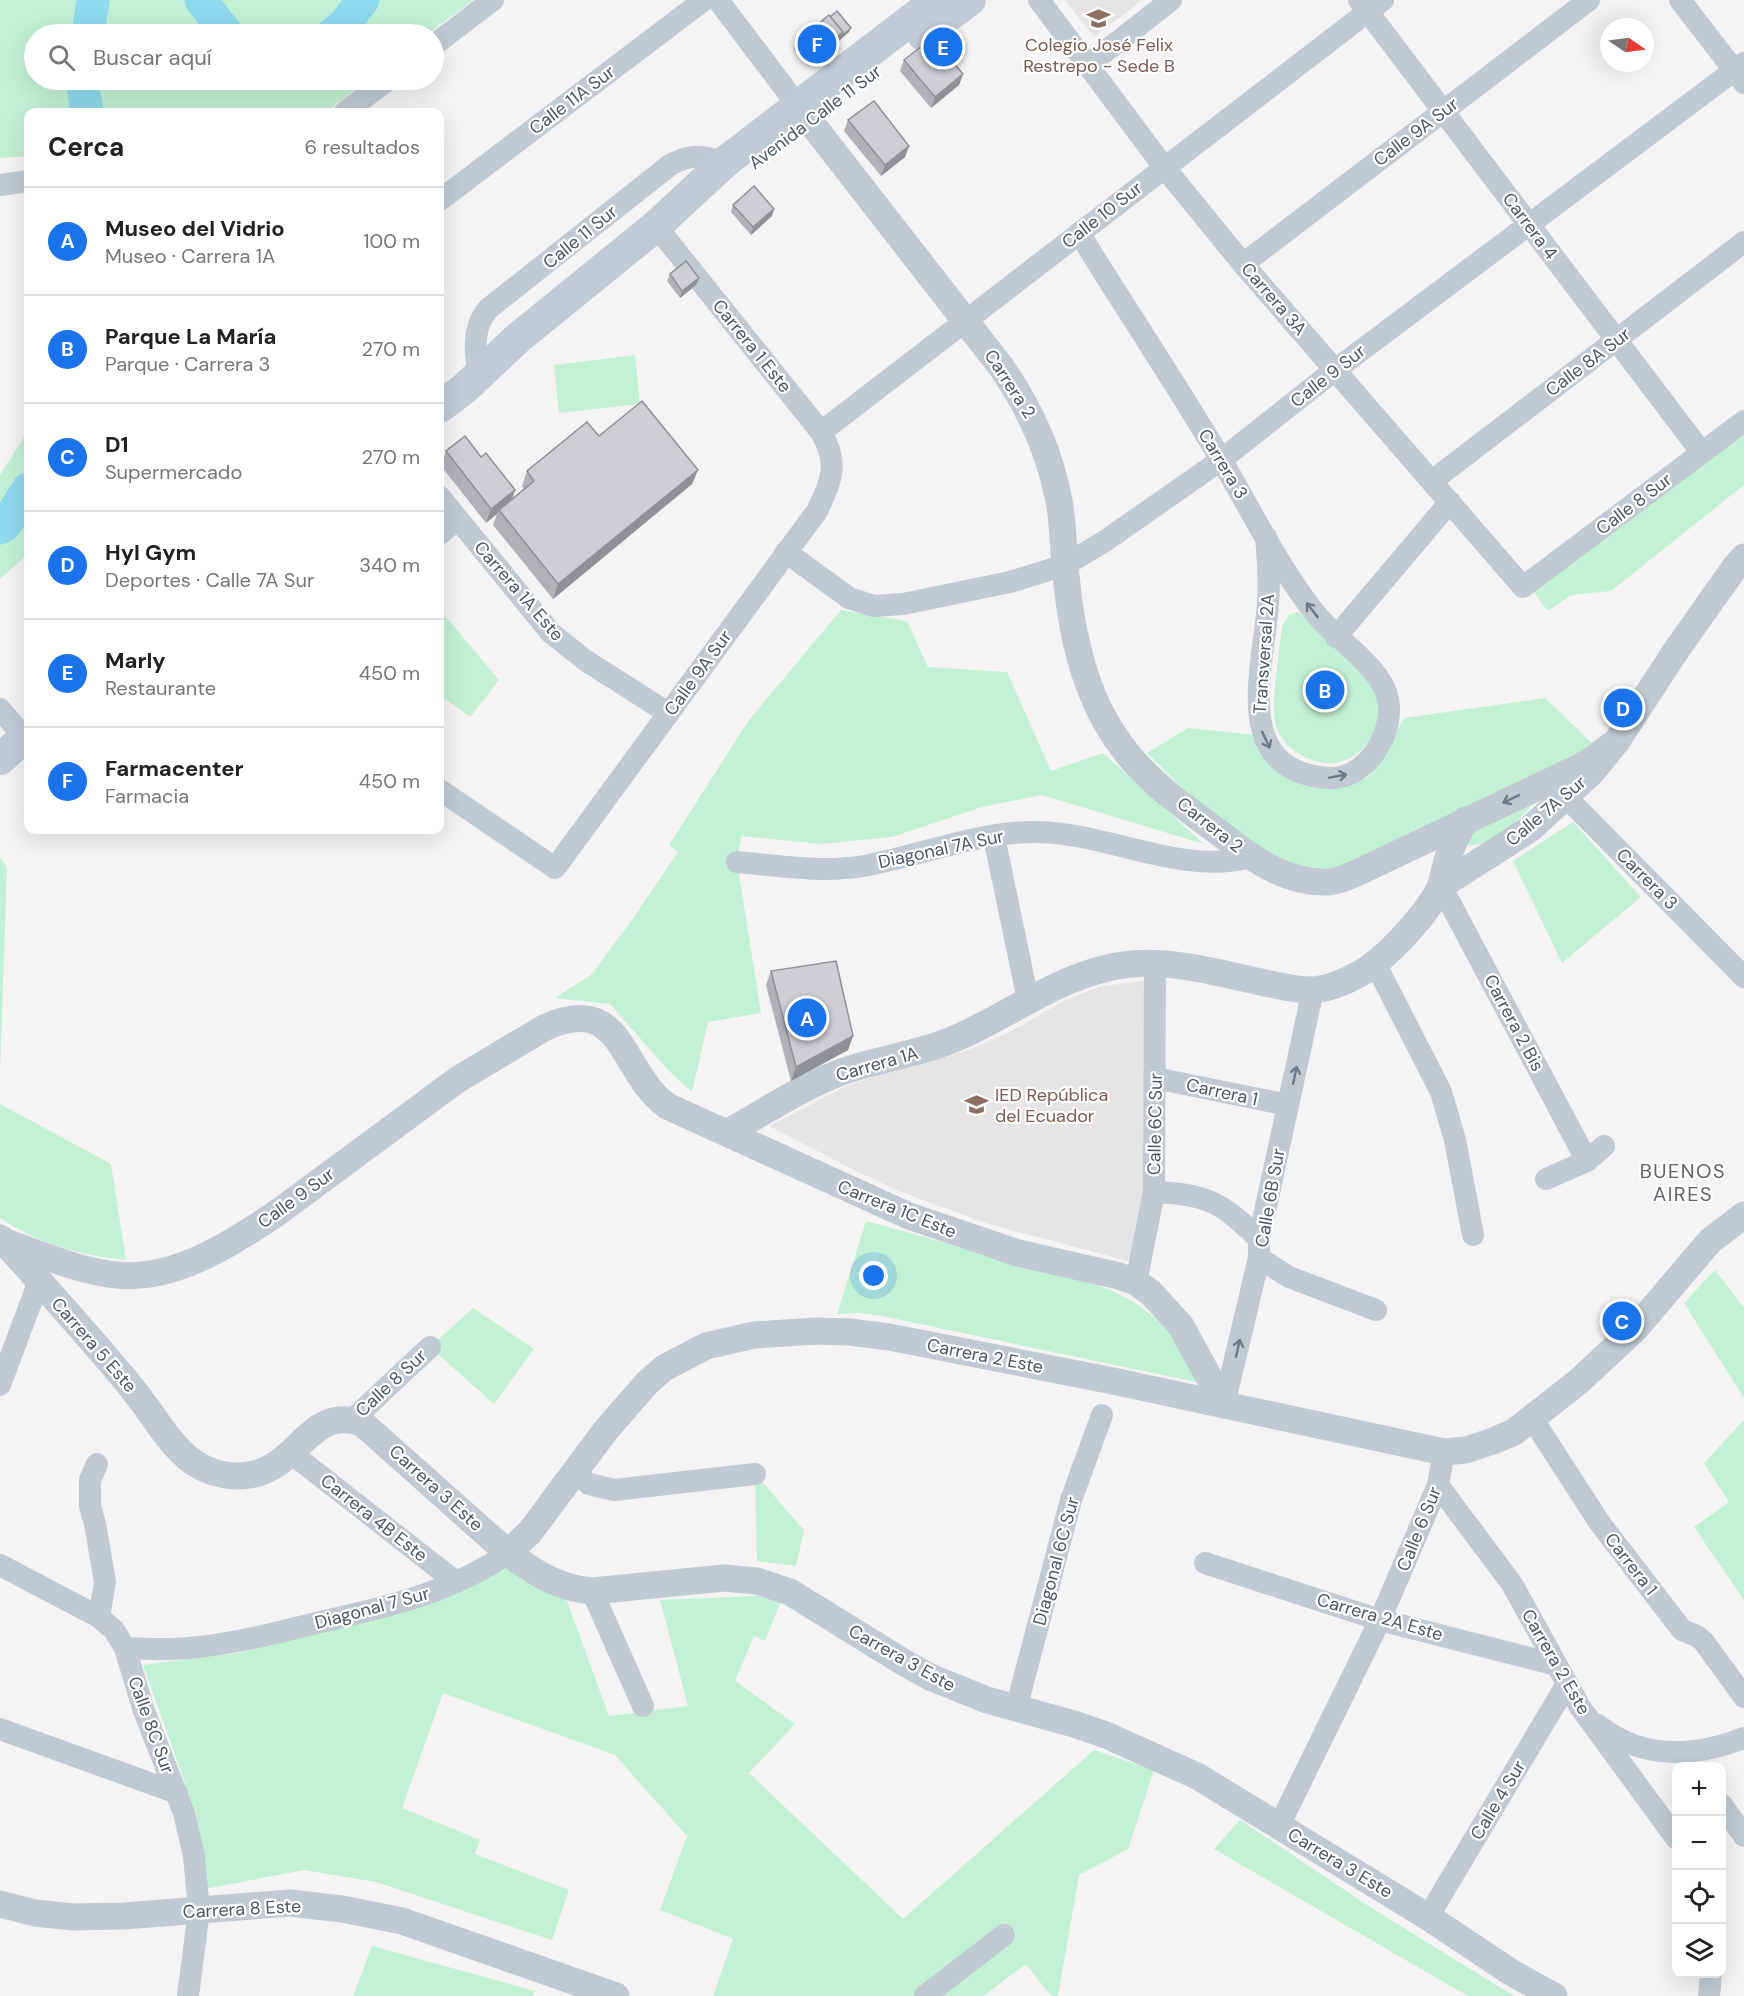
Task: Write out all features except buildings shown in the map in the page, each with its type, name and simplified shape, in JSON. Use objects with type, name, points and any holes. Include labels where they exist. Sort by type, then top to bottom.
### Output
[{"type":"main road","name":"Avenida Calle 11 Sur","points":[[656,226],[737,176],[804,114],[937,0]]},
{"type":"main road","name":"Avenida Calle 11 Sur","points":[[444,404],[465,388],[518,338],[656,226],[725,162],[804,114],[970,0]]},
{"type":"main road","name":"Avenida Calle 11 Sur","points":[[444,384],[518,338]]},
{"type":"main road","points":[[0,759],[24,745]]},
{"type":"main road","points":[[0,781],[24,748]]},
{"type":"street","points":[[444,37],[493,0]]},
{"type":"street","name":"Calle 11A Sur","points":[[444,197],[704,0]]},
{"type":"street","name":"Carrera 2","points":[[718,0],[1002,368],[1035,422],[1059,500],[1071,610],[1082,663],[1098,707],[1116,740],[1143,771],[1250,857]]},
{"type":"street","name":"Carrera 3A","points":[[1039,0],[1164,167],[1243,264],[1523,587]]},
{"type":"street","points":[[1088,65],[1171,0]]},
{"type":"street","name":"Calle 9A Sur","points":[[1243,264],[1589,0]]},
{"type":"street","points":[[1680,0],[1741,72]]},
{"type":"street","name":"Carrera 4","points":[[1370,4],[1443,111],[1702,453]]},
{"type":"street","name":"Calle 10 Sur","points":[[821,432],[1164,167],[1370,4]]},
{"type":"street","name":"Calle 9 Sur","points":[[786,552],[849,598],[874,606],[903,604],[1010,582],[1065,565],[1106,541],[1221,460],[1335,370],[1529,224],[1741,72]]},
{"type":"street","points":[[350,108],[375,90]]},
{"type":"street","name":"Calle 11 Sur","points":[[477,362],[474,344],[482,316],[488,309],[670,165],[688,156],[725,162]]},
{"type":"street","points":[[0,185],[24,182]]},
{"type":"street","name":"Carrera 1 Este","points":[[656,226],[821,432],[830,447],[832,473]]},
{"type":"street","name":"Carrera 3","points":[[1079,233],[1221,460],[1305,600],[1336,637],[1368,665],[1381,682]]},
{"type":"street","name":"Calle 8A Sur","points":[[1432,481],[1744,242]]},
{"type":"street","name":"Calle 8 Sur","points":[[1523,587],[1744,421]]},
{"type":"street","name":"Calle 9A Sur","points":[[444,793],[555,868],[817,511],[832,473]]},
{"type":"street","name":"Carrera 1A Este","points":[[444,502],[551,633],[585,660],[668,713]]},
{"type":"street","points":[[1336,637],[1450,502]]},
{"type":"street","points":[[444,531],[458,519]]},
{"type":"street","name":"Transversal 2A","points":[[1266,537],[1269,573],[1268,603],[1258,708],[1261,729],[1268,746],[1283,764],[1307,775],[1333,778],[1350,773],[1369,761],[1380,743],[1388,721],[1389,700],[1381,682]]},
{"type":"street","name":"Calle 7A Sur","points":[[1390,857],[1449,852],[1491,854],[1530,829],[1558,789],[1617,741],[1675,652],[1744,557]]},
{"type":"street","points":[[0,709],[24,738]]},
{"type":"street","name":"Carrera 3","points":[[1558,789],[1744,977]]},
{"type":"street","name":"Calle 7A Sur","points":[[1250,857],[1276,871],[1310,880],[1329,882],[1344,878],[1466,820],[1558,789]]},
{"type":"street","points":[[1441,886],[1449,852],[1466,820]]},
{"type":"street","name":"Diagonal 7A Sur","points":[[737,862],[802,869],[843,869],[883,862],[960,842],[1020,833],[1060,834],[1186,859],[1224,862],[1250,857]]},
{"type":"street","points":[[994,837],[1028,1000]]},
{"type":"street","points":[[1313,990],[1342,982],[1375,963],[1406,933],[1441,886],[1491,854]]},
{"type":"street","name":"Carrera 2 Bis","points":[[1441,886],[1596,1154],[1546,1179]]},
{"type":"street","points":[[1375,963],[1441,1092],[1455,1140],[1473,1235]]},
{"type":"street","name":"Carrera 1A","points":[[728,1132],[826,1078],[939,1045],[986,1024],[1071,979],[1090,972],[1132,964],[1155,964],[1192,968],[1313,990]]},
{"type":"street","name":"Calle 6C Sur","points":[[1136,1282],[1154,1192],[1155,964]]},
{"type":"street","name":"Calle 6B Sur","points":[[1224,1405],[1313,990]]},
{"type":"street","name":"Carrera 1C Este","points":[[558,1021],[582,1017],[599,1022],[617,1039],[647,1087],[667,1106],[728,1132],[873,1201],[953,1232],[1018,1253],[1136,1282],[1151,1293],[1181,1326],[1224,1405]]},
{"type":"street","name":"Calle 9 Sur","points":[[2,1240],[92,1270],[116,1275],[138,1276],[180,1267],[257,1226],[457,1080],[558,1021]]},
{"type":"street","name":"Carrera 1","points":[[1155,1078],[1288,1105]]},
{"type":"street","points":[[1154,1192],[1190,1194],[1214,1202],[1235,1216],[1259,1248],[1289,1277],[1376,1310]]},
{"type":"street","points":[[1444,1452],[1466,1450],[1514,1432],[1578,1382],[1636,1328],[1710,1241],[1744,1215]]},
{"type":"street","name":"Carrera 5 Este","points":[[2,1240],[112,1364],[183,1454],[210,1471],[239,1476],[273,1467],[325,1423],[342,1418],[352,1420]]},
{"type":"street","points":[[0,1385],[39,1281]]},
{"type":"street","name":"Carrera 2 Este","points":[[573,1472],[630,1400],[664,1368],[706,1346],[754,1335],[816,1331],[881,1335],[1444,1452]]},
{"type":"street","name":"Calle 8 Sur","points":[[352,1420],[430,1347]]},
{"type":"street","name":"Diagonal 6C Sur","points":[[1016,1709],[1071,1500],[1102,1415]]},
{"type":"street","name":"Carrera 1","points":[[1532,1418],[1599,1522],[1682,1630],[1697,1636],[1704,1642],[1744,1697]]},
{"type":"street","name":"Carrera 3 Este","points":[[352,1420],[371,1430],[508,1553],[554,1583],[592,1591],[707,1578],[732,1578],[757,1581],[790,1592],[930,1677],[977,1697],[1096,1731],[1167,1761],[1226,1792],[1428,1917],[1512,1973],[1554,1996]]},
{"type":"street","name":"Calle 6 Sur","points":[[1279,1826],[1380,1620],[1438,1485],[1444,1452]]},
{"type":"street","name":"Carrera 4B Este","points":[[291,1453],[456,1582]]},
{"type":"street","points":[[97,1464],[90,1480],[90,1506],[105,1582],[99,1617]]},
{"type":"street","points":[[573,1472],[589,1484],[614,1490],[755,1474]]},
{"type":"street","name":"Diagonal 7 Sur","points":[[125,1648],[187,1648],[243,1640],[377,1609],[429,1593],[476,1573],[508,1553],[530,1532],[573,1472]]},
{"type":"street","name":"Carrera 2 Este","points":[[1438,1485],[1512,1584],[1580,1707],[1672,1831]]},
{"type":"street","name":"Carrera 2A Este","points":[[1205,1563],[1380,1620],[1562,1674]]},
{"type":"street","name":"Calle 8C Sur","points":[[0,1565],[99,1617],[114,1630],[125,1648],[144,1711],[177,1793],[194,1856],[199,1911],[188,1996]]},
{"type":"street","points":[[592,1591],[644,1706]]},
{"type":"street","name":"Calle 4 Sur","points":[[1428,1917],[1562,1674]]},
{"type":"street","points":[[1580,1707],[1604,1729],[1632,1744],[1689,1760],[1714,1748],[1744,1738]]},
{"type":"street","points":[[0,1729],[177,1793]]},
{"type":"street","points":[[1726,1811],[1744,1836]]},
{"type":"street","name":"Carrera 8 Este","points":[[0,1904],[35,1913],[73,1917],[124,1916],[290,1903],[372,1914],[402,1921],[616,1996]]},
{"type":"street","points":[[925,1996],[1004,1935]]},
{"type":"street","points":[[1709,1996],[1711,1978]]},
{"type":"shaded area","name":"Colegio José Felix Restrepo - Sede B","points":[[1065,0],[1142,0],[1094,37]]},
{"type":"shaded area","name":"IED República del Ecuador","points":[[1146,980],[1146,1191],[1132,1262],[989,1224],[901,1192],[769,1126],[848,1085],[981,1045],[1019,1027],[1065,1000],[1099,987]]},
{"type":"green space","points":[[0,0],[473,0],[441,24],[24,24],[24,90],[355,90],[330,108],[24,108],[24,156],[0,158]]},
{"type":"green space","points":[[635,355],[640,404],[559,413],[554,365]]},
{"type":"green space","points":[[1744,431],[1744,485],[1611,591],[1571,595],[1548,611],[1533,591]]},
{"type":"green space","points":[[24,437],[24,558],[0,579],[0,475]]},
{"type":"green space","points":[[841,610],[907,621],[928,667],[1007,672],[1051,771],[1103,753],[1204,844],[1042,795],[982,807],[892,837],[821,844],[741,836],[737,862],[761,1013],[708,1022],[692,1092],[670,1072],[610,1004],[555,998],[591,975],[634,917],[678,852],[669,845],[749,720]]},
{"type":"green space","points":[[1297,612],[1305,616],[1364,671],[1376,693],[1378,710],[1376,727],[1368,742],[1357,754],[1343,761],[1326,763],[1307,758],[1284,741],[1276,726],[1274,706],[1282,626],[1289,615]]},
{"type":"green space","points":[[444,615],[499,680],[470,717],[444,698]]},
{"type":"green space","points":[[1545,698],[1596,747],[1334,870],[1302,871],[1263,854],[1185,790],[1147,753],[1188,728],[1255,735],[1259,752],[1280,771],[1305,786],[1337,788],[1367,778],[1385,754],[1404,718]]},
{"type":"green space","points":[[1531,806],[1516,823],[1499,836],[1480,844],[1457,845],[1492,821]]},
{"type":"green space","points":[[1573,822],[1641,897],[1562,963],[1513,861]]},
{"type":"green space","points":[[0,858],[7,867],[0,1073]]},
{"type":"green space","points":[[0,1104],[111,1164],[126,1260],[60,1247],[30,1235],[0,1218]]},
{"type":"green space","points":[[866,1221],[1085,1281],[1112,1291],[1145,1310],[1165,1329],[1184,1354],[1196,1382],[882,1316],[859,1313],[837,1314]]},
{"type":"green space","points":[[1715,1270],[1744,1308],[1744,1398],[1684,1303]]},
{"type":"green space","points":[[473,1308],[534,1349],[494,1404],[430,1347]]},
{"type":"green space","points":[[1744,1420],[1744,1600],[1694,1527],[1729,1502],[1704,1463]]},
{"type":"green space","points":[[755,1474],[804,1530],[796,1566],[757,1561]]},
{"type":"green space","points":[[507,1564],[567,1601],[609,1716],[688,1706],[660,1600],[758,1596],[781,1601],[765,1641],[754,1636],[735,1681],[795,1724],[749,1773],[903,1919],[1094,1750],[1154,1770],[1128,1849],[1079,1875],[1058,1996],[1051,1996],[1026,1964],[983,1996],[713,1996],[733,1939],[660,1910],[687,1836],[615,1755],[443,1693],[402,1808],[480,1840],[475,1854],[569,1890],[552,1940],[376,1882],[304,1870],[205,1889],[196,1814],[143,1665],[238,1653],[355,1624]]},
{"type":"green space","points":[[1240,1820],[1373,1909],[1514,1996],[1468,1996],[1214,1849]]},
{"type":"green space","points":[[372,1946],[535,1991],[533,1996],[353,1996]]},
{"type":"waterway","points":[[89,24],[93,0]]},
{"type":"waterway","points":[[201,0],[219,24]]},
{"type":"waterway","points":[[345,24],[363,0]]},
{"type":"waterway","points":[[84,90],[86,108]]},
{"type":"waterway","points":[[0,528],[6,524],[24,495]]},
{"type":"place","name":"Colegio José Felix Restrepo - Sede B","points":[[1099,19]]},
{"type":"place","name":"Farmacenter","points":[[817,44]]},
{"type":"place","name":"Marly","points":[[943,47]]},
{"type":"place","name":"Parque La María","points":[[1325,690]]},
{"type":"place","name":"Hyl Gym","points":[[1623,708]]},
{"type":"place","name":"Museo del Vidrio","points":[[807,1018]]},
{"type":"place","name":"IED República del Ecuador","points":[[977,1105]]},
{"type":"place","name":"D1","points":[[1622,1321]]},
{"type":"district","name":"BUENOS AIRES","points":[[1683,1182]]}]
